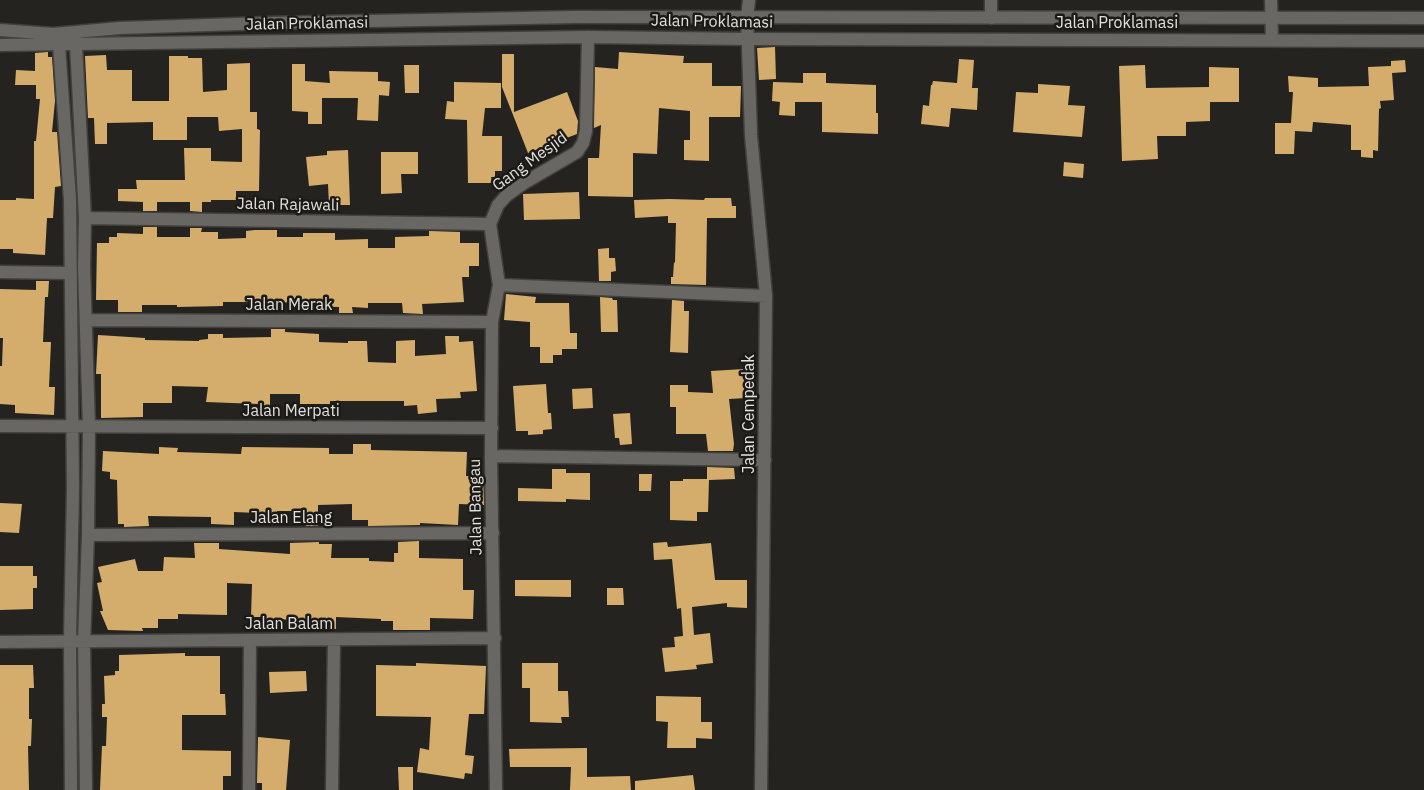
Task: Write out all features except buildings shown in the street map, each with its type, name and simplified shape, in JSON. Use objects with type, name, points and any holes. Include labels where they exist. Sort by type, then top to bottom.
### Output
[{"type":"street","name":"Jalan Cempedak","points":[[749,0],[752,135],[766,296],[761,790]]},
{"type":"street","points":[[991,0],[991,18]]},
{"type":"street","points":[[1270,0],[1272,40]]},
{"type":"street","name":"Jalan Proklamasi","points":[[75,38],[120,28],[575,17],[1424,18]]},
{"type":"street","name":"Jalan Proklamasi","points":[[0,30],[56,39]]},
{"type":"street","name":"Jalan Proklamasi","points":[[0,45],[75,38],[162,42],[588,37],[1424,41]]},
{"type":"street","name":"Gang Mesjid","points":[[490,224],[498,205],[507,195],[524,182],[577,152],[583,143],[586,131],[588,37]]},
{"type":"street","points":[[75,38],[85,218],[84,268],[89,426],[88,535],[84,642],[86,790]]},
{"type":"street","points":[[56,39],[70,200],[73,488],[70,640],[71,790]]},
{"type":"street","name":"Jalan Rajawali","points":[[85,218],[490,224]]},
{"type":"street","name":"Jalan Bangau","points":[[490,224],[499,286],[492,322],[491,456],[494,533],[496,790]]},
{"type":"street","points":[[0,272],[70,273]]},
{"type":"street","points":[[499,286],[766,296]]},
{"type":"street","name":"Jalan Merak","points":[[86,320],[492,322]]},
{"type":"street","name":"Jalan Merpati","points":[[0,426],[492,428]]},
{"type":"street","points":[[491,456],[765,460]]},
{"type":"street","name":"Jalan Elang","points":[[88,535],[494,533]]},
{"type":"street","name":"Jalan Balam","points":[[0,642],[495,638]]},
{"type":"street","points":[[249,790],[250,640]]},
{"type":"street","points":[[332,790],[334,640]]}]
